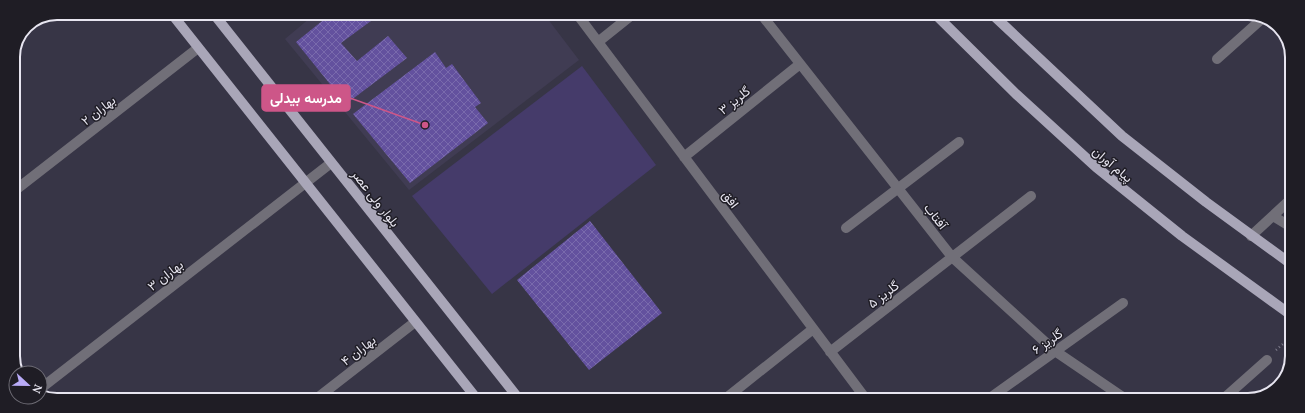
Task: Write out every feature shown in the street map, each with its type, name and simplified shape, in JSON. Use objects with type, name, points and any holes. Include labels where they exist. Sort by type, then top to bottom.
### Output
[{"type":"main road","points":[[177,20],[472,393]]},
{"type":"main road","name":"بلوار ولی عصر","points":[[219,20],[513,393]]},
{"type":"main road","name":"پیام آوران","points":[[941,20],[1016,94],[1096,167],[1182,236],[1285,311]]},
{"type":"main road","name":"پیام آوران","points":[[998,20],[1122,136],[1251,236],[1285,260]]},
{"type":"street","name":"افق","points":[[581,20],[861,393]]},
{"type":"street","points":[[598,42],[626,20]]},
{"type":"street","name":"آفتاب","points":[[766,20],[952,257],[1055,351],[1117,393]]},
{"type":"street","points":[[1218,59],[1260,22]]},
{"type":"street","name":"بهاران ۲","points":[[20,187],[198,48]]},
{"type":"street","name":"گلریز ۳","points":[[684,157],[800,64]]},
{"type":"street","points":[[846,228],[959,142]]},
{"type":"street","name":"بهاران ۳","points":[[48,383],[331,163]]},
{"type":"street","name":"گلریز ۵","points":[[830,352],[1031,196]]},
{"type":"street","points":[[1251,236],[1285,205]]},
{"type":"street","points":[[1273,216],[1285,223]]},
{"type":"street","name":"گلریز ۶","points":[[996,393],[1123,303]]},
{"type":"street","name":"بهاران ۴","points":[[324,393],[415,322]]},
{"type":"street","points":[[733,393],[813,329]]},
{"type":"street","points":[[1230,393],[1267,360]]},
{"type":"path","points":[[1267,360],[1285,343]]},
{"type":"shaded area","points":[[308,20],[549,20],[579,60],[409,190],[285,39]]},
{"type":"shaded area","points":[[582,66],[656,165],[492,294],[412,196]]},
{"type":"building","points":[[323,20],[372,20],[341,43],[357,61],[388,36],[407,58],[346,104],[296,42]]},
{"type":"building","points":[[435,52],[446,68],[452,64],[481,103],[475,107],[488,123],[410,183],[353,114]]},
{"type":"building","points":[[590,221],[662,313],[589,370],[517,280]]},
{"type":"place","name":"مدرسه بیدلی","points":[[425,125]]}]
